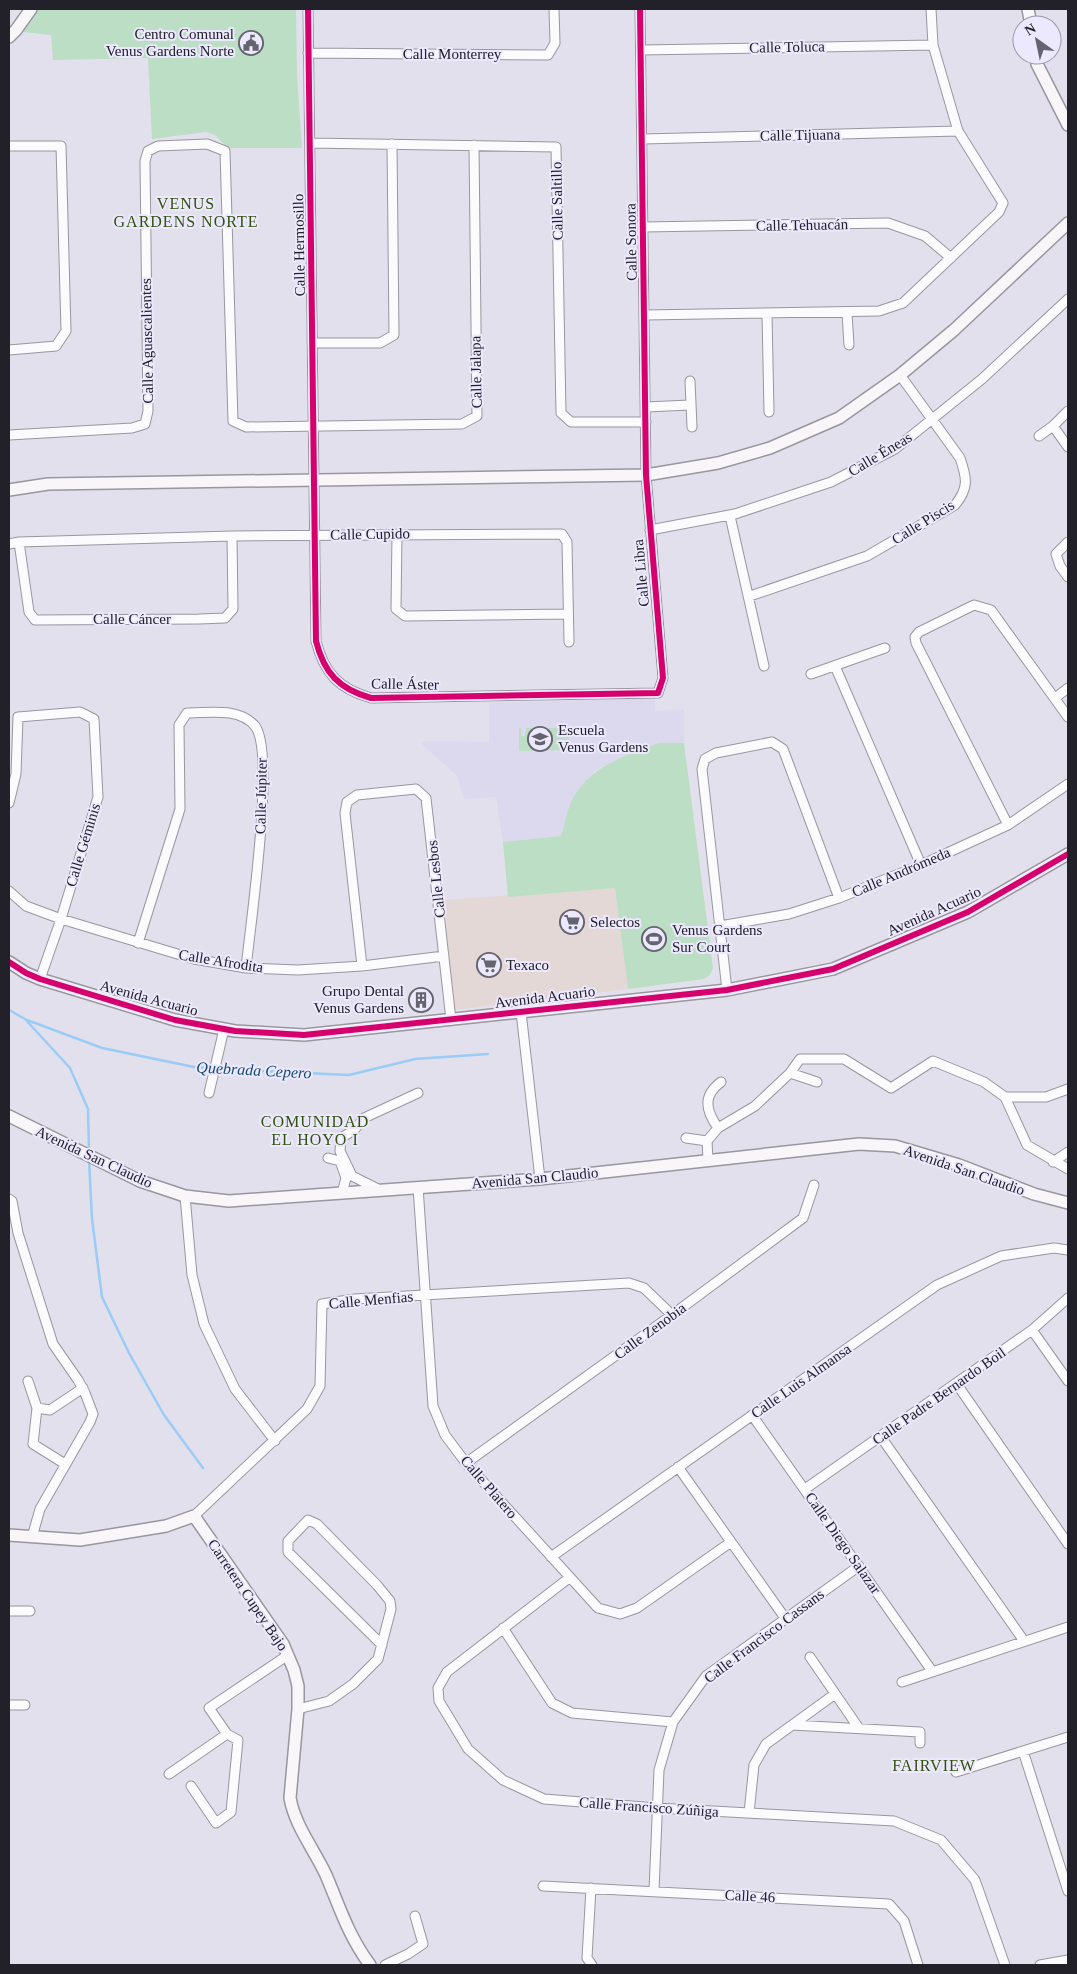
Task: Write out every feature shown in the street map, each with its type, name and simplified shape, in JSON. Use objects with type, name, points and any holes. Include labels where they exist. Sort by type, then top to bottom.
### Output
[{"type":"street","points":[[9,37],[31,9]]},
{"type":"street","name":"Calle Hermosillo","points":[[308,9],[314,480]]},
{"type":"street","name":"Calle Monterrey","points":[[308,53],[548,55],[555,43],[554,9]]},
{"type":"street","name":"Calle Sonora","points":[[640,9],[646,475]]},
{"type":"street","points":[[645,315],[880,311],[903,303],[999,212],[1003,203],[958,131],[933,44],[931,9]]},
{"type":"street","name":"Calle Toluca","points":[[640,50],[933,44]]},
{"type":"street","points":[[1038,65],[1068,125]]},
{"type":"street","name":"Calle Tijuana","points":[[642,139],[958,131]]},
{"type":"street","name":"Calle Saltillo","points":[[310,143],[556,146],[561,413],[571,422],[646,422]]},
{"type":"street","name":"Calle Aguascalientes","points":[[9,435],[132,428],[145,424],[148,411],[145,161],[148,151],[158,146],[207,144],[225,151],[233,421],[238,424]]},
{"type":"street","points":[[312,343],[380,343],[394,335],[392,144]]},
{"type":"street","name":"Calle Jalapa","points":[[238,424],[246,427],[462,424],[477,416],[474,145]]},
{"type":"street","points":[[9,146],[61,146],[66,331],[56,346],[9,350]]},
{"type":"street","name":"Calle Tehuacán","points":[[644,227],[888,223],[925,236],[951,258]]},
{"type":"street","points":[[9,490],[48,484],[646,475],[718,463],[770,448],[839,418],[900,376],[954,330],[1068,223]]},
{"type":"street","name":"Calle Éneas","points":[[650,530],[730,516],[832,482],[894,449],[982,378],[1068,299]]},
{"type":"street","points":[[847,313],[849,345]]},
{"type":"street","points":[[767,314],[769,412]]},
{"type":"street","name":"Calle Piscis","points":[[750,596],[867,556],[955,505],[964,494],[965,473],[960,458],[900,376]]},
{"type":"street","points":[[690,381],[692,428]]},
{"type":"street","points":[[646,407],[690,405]]},
{"type":"street","points":[[1039,436],[1053,426],[1068,411]]},
{"type":"street","points":[[1053,426],[1068,447]]},
{"type":"street","name":"Calle Libra","points":[[646,475],[662,668]]},
{"type":"street","name":"Calle Áster","points":[[314,480],[316,641],[321,659],[334,679],[355,694],[380,698],[658,693],[663,678],[662,668]]},
{"type":"street","points":[[730,516],[750,596],[764,666]]},
{"type":"street","points":[[397,534],[396,609],[405,616],[568,614]]},
{"type":"street","name":"Calle Cupido","points":[[9,544],[19,542],[232,536],[562,534],[567,542],[569,642]]},
{"type":"street","name":"Calle Cáncer","points":[[19,542],[29,612],[35,620],[199,619],[225,618],[233,609],[232,536]]},
{"type":"street","points":[[1068,542],[1056,554],[1060,566],[1068,577]]},
{"type":"street","points":[[1008,825],[916,644],[915,637],[919,632],[974,605],[991,610],[1068,717]]},
{"type":"street","points":[[811,674],[885,648]]},
{"type":"street","points":[[835,666],[921,865]]},
{"type":"street","points":[[1055,698],[1068,688]]},
{"type":"street","name":"Calle Géminis","points":[[9,803],[16,774],[18,718],[80,712],[94,719],[98,797],[40,979]]},
{"type":"street","name":"Calle Júpiter","points":[[138,943],[180,809],[179,725],[187,712],[238,713],[255,726],[261,742],[262,820],[246,968]]},
{"type":"street","points":[[727,990],[702,769],[705,759],[716,753],[772,742],[783,749],[839,898]]},
{"type":"street","name":"Calle Andrómeda","points":[[720,926],[789,914],[839,898],[921,865],[1008,825],[1068,784]]},
{"type":"street","name":"Calle Lesbos","points":[[362,966],[346,813],[347,802],[357,795],[416,789],[426,798],[451,1020]]},
{"type":"street","name":"Avenida Acuario","points":[[9,962],[40,979],[175,1020],[224,1029],[304,1034],[451,1020],[727,990],[833,969],[968,912],[1068,854]]},
{"type":"street","name":"Calle Afrodita","points":[[9,891],[26,906],[61,918],[194,959],[246,968],[298,970],[362,966],[444,956]]},
{"type":"street","points":[[522,1012],[540,1178]]},
{"type":"street","points":[[209,1093],[224,1029]]},
{"type":"street","points":[[708,1160],[707,1141],[718,1128],[755,1106],[790,1073],[800,1059],[844,1059],[891,1088],[933,1061],[984,1082],[1005,1097],[1027,1145],[1053,1162],[1068,1169]]},
{"type":"street","points":[[790,1073],[817,1082]]},
{"type":"street","points":[[718,1128],[709,1115],[707,1101],[714,1088],[721,1082]]},
{"type":"street","points":[[1005,1097],[1046,1097],[1068,1089]]},
{"type":"street","points":[[380,1190],[352,1176],[340,1150],[341,1138],[354,1130],[364,1118],[418,1093]]},
{"type":"street","name":"Avenida San Claudio","points":[[9,1116],[140,1181],[185,1196],[229,1201],[540,1178],[859,1144],[895,1146],[959,1165],[1034,1194],[1068,1203]]},
{"type":"street","points":[[686,1138],[707,1141]]},
{"type":"street","points":[[1053,1162],[1068,1152]]},
{"type":"street","points":[[328,1158],[340,1161],[346,1178],[342,1193]]},
{"type":"street","name":"Calle Zenobia","points":[[466,1463],[672,1316],[803,1218],[814,1185]]},
{"type":"street","name":"Calle Platero","points":[[418,1188],[433,1406],[444,1435],[466,1463],[598,1608],[620,1614],[637,1608],[731,1542]]},
{"type":"street","points":[[185,1196],[192,1275],[204,1324],[235,1389],[275,1441]]},
{"type":"street","points":[[9,1200],[12,1201],[18,1233],[53,1344],[82,1388],[93,1414],[40,1509],[32,1537]]},
{"type":"street","name":"Calle Luis Almansa","points":[[551,1557],[937,1285],[1001,1256],[1054,1248],[1068,1250]]},
{"type":"street","name":"Calle Menfias","points":[[194,1516],[308,1409],[320,1386],[322,1304],[355,1299],[629,1283],[644,1288],[672,1316]]},
{"type":"street","name":"Calle Padre Bernardo Boil","points":[[805,1489],[1032,1330],[1068,1298]]},
{"type":"street","points":[[1032,1330],[1068,1381]]},
{"type":"street","points":[[28,1381],[37,1408],[33,1444],[65,1464]]},
{"type":"street","points":[[956,1384],[1068,1544]]},
{"type":"street","points":[[37,1408],[50,1410],[82,1388]]},
{"type":"street","name":"Calle Diego Salazar","points":[[752,1415],[932,1671]]},
{"type":"street","points":[[881,1437],[1024,1641]]},
{"type":"street","points":[[678,1467],[785,1618]]},
{"type":"street","points":[[9,1535],[80,1540],[166,1526],[194,1516]]},
{"type":"street","name":"Carretera Cupey Bajo","points":[[194,1516],[283,1644],[294,1670],[298,1686],[298,1709],[290,1798],[292,1810],[325,1874],[347,1929],[370,1965]]},
{"type":"street","points":[[298,1709],[329,1701],[353,1684],[378,1659],[382,1645],[391,1609],[390,1601],[316,1524],[308,1520],[288,1541],[288,1552],[382,1645]]},
{"type":"street","name":"Calle Francisco Cassans","points":[[654,1891],[659,1770],[673,1722],[706,1676],[859,1566]]},
{"type":"street","name":"Calle Francisco Zúñiga","points":[[569,1578],[447,1672],[438,1688],[439,1702],[468,1749],[503,1780],[544,1800],[894,1821],[941,1840],[976,1880],[1005,1965]]},
{"type":"street","points":[[9,1611],[30,1611]]},
{"type":"street","points":[[902,1682],[1068,1627]]},
{"type":"street","points":[[503,1628],[552,1703],[572,1713],[673,1722]]},
{"type":"street","points":[[191,1786],[216,1823],[231,1812],[238,1740],[227,1734],[209,1708],[288,1655]]},
{"type":"street","points":[[810,1657],[858,1727]]},
{"type":"street","points":[[749,1813],[754,1765],[766,1744],[835,1694]]},
{"type":"street","points":[[9,1705],[25,1705]]},
{"type":"street","points":[[792,1724],[920,1732],[920,1743]]},
{"type":"street","points":[[169,1774],[227,1734]]},
{"type":"street","points":[[956,1772],[1068,1737]]},
{"type":"street","points":[[1023,1751],[1068,1891]]},
{"type":"street","name":"Calle 46","points":[[543,1886],[889,1904],[904,1922],[918,1965]]},
{"type":"street","points":[[591,1888],[587,1958],[592,1965]]},
{"type":"street","points":[[386,1965],[423,1944],[415,1916]]},
{"type":"street","points":[[1040,1965],[1068,1960]]},
{"type":"shaded area","points":[[655,698],[655,711],[684,709],[684,743],[657,743],[623,756],[596,770],[580,787],[568,809],[561,836],[503,842],[496,797],[464,799],[457,776],[422,744],[422,741],[489,742],[489,703]]},
{"type":"shaded area","points":[[615,888],[628,989],[454,1010],[444,900]]},
{"type":"green space","points":[[36,9],[296,9],[297,75],[302,148],[228,148],[215,135],[206,132],[152,139],[148,58],[53,60],[51,35],[23,32]]},
{"type":"green space","points":[[519,728],[521,728],[521,736],[525,736],[526,728],[569,728],[570,750],[519,751]]},
{"type":"green space","points":[[658,743],[684,743],[713,968],[710,975],[704,979],[628,989],[615,888],[508,897],[503,842],[561,836],[574,796],[593,774],[604,766]]},
{"type":"waterway","points":[[9,1010],[25,1019],[70,1068],[88,1109],[89,1152]]},
{"type":"waterway","name":"Quebrada Cepero","points":[[27,1020],[102,1048],[194,1067],[212,1068]]},
{"type":"waterway","name":"Quebrada Cepero","points":[[217,1069],[349,1075],[415,1059],[488,1054]]},
{"type":"waterway","points":[[89,1160],[92,1219],[102,1297],[129,1353],[164,1415],[203,1468]]},
{"type":"cycle path","points":[[308,9],[316,641],[323,662],[334,678],[350,690],[371,698],[658,693],[663,678],[646,475],[640,9]]},
{"type":"cycle path","points":[[9,962],[40,979],[175,1020],[235,1031],[304,1035],[727,990],[833,969],[968,912],[1068,854]]},
{"type":"place","name":"Centro Comunal Venus Gardens Norte","points":[[251,43]]},
{"type":"place","name":"Escuela Venus Gardens","points":[[540,739]]},
{"type":"place","name":"Selectos","points":[[572,922]]},
{"type":"place","name":"Venus Gardens Sur Court","points":[[654,939]]},
{"type":"place","name":"Texaco","points":[[489,965]]},
{"type":"place","name":"Grupo Dental Venus Gardens","points":[[421,1000]]},
{"type":"district","name":"VENUS GARDENS NORTE","points":[[186,212]]},
{"type":"district","name":"COMUNIDAD EL HOYO I","points":[[315,1130]]},
{"type":"district","name":"FAIRVIEW","points":[[934,1765]]}]
